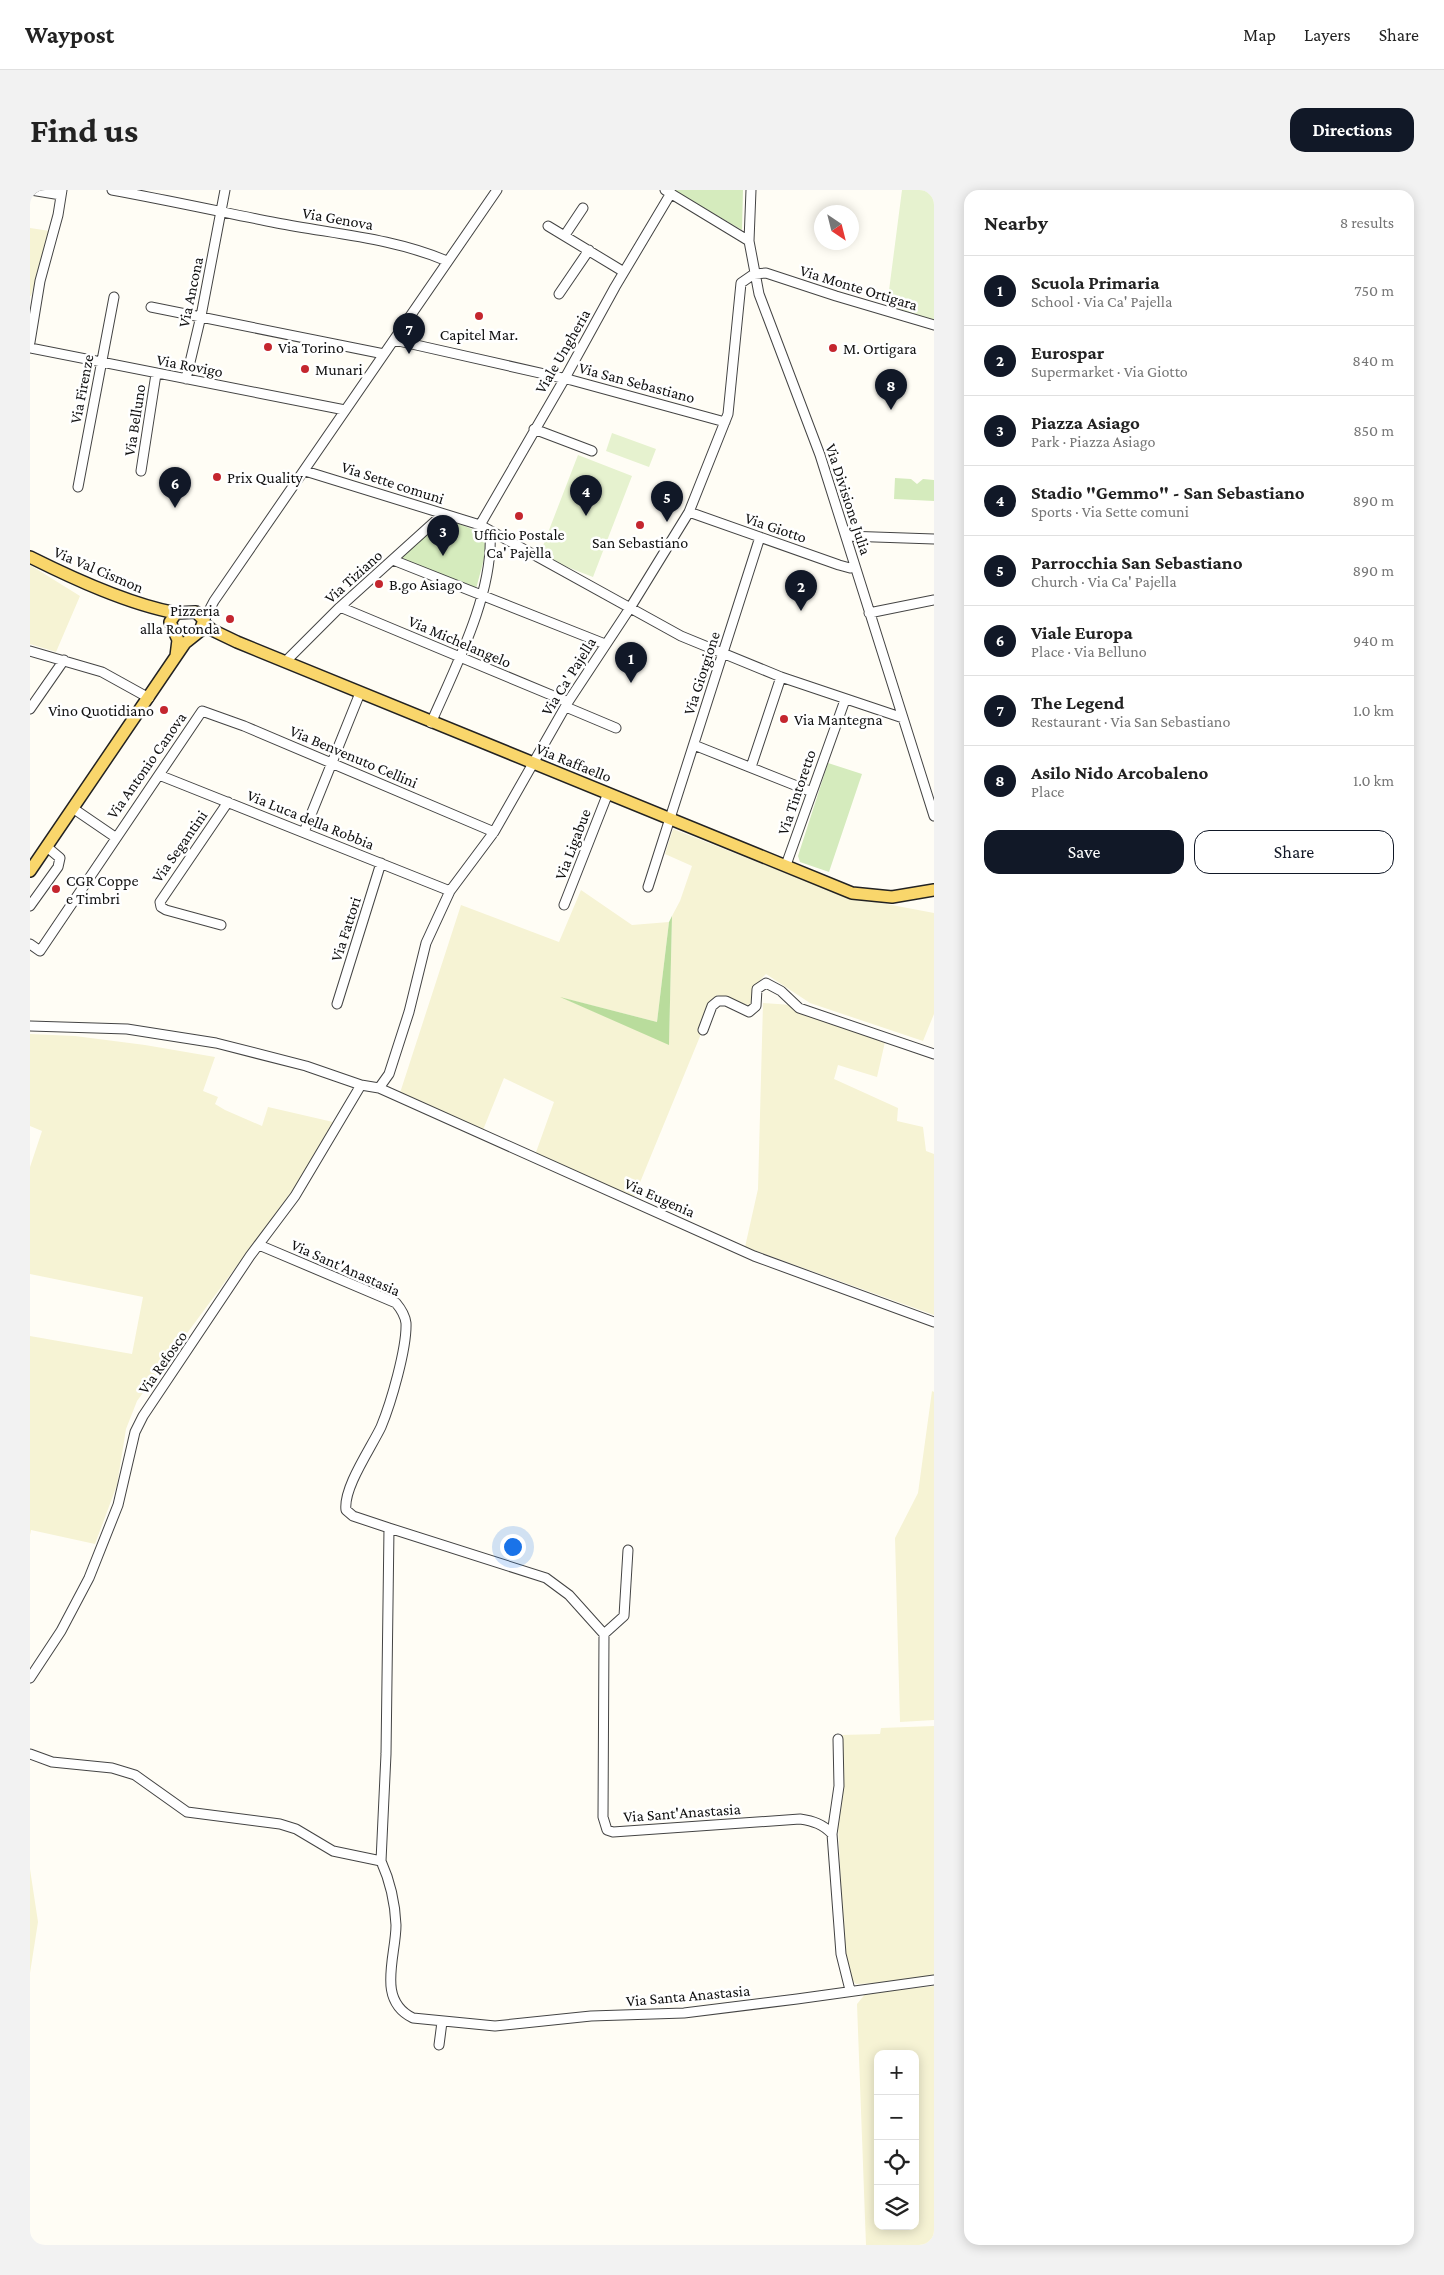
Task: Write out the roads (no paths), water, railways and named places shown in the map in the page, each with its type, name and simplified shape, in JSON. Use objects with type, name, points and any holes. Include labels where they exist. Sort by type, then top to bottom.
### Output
[{"type":"main road","name":"Via Val Cismon","points":[[30,557],[56,570],[156,610],[202,618]]},
{"type":"main road","name":"Via Val Cismon","points":[[156,610],[173,631]]},
{"type":"main road","points":[[176,613],[170,622],[179,646],[176,656]]},
{"type":"main road","points":[[32,867],[74,809],[176,656],[195,634],[200,631],[202,618]]},
{"type":"main road","name":"Via Raffaello","points":[[202,618],[223,636],[431,723],[534,762],[852,893],[892,897],[934,890]]},
{"type":"main road","name":"Via Raffaello","points":[[173,631],[181,636],[195,634],[223,636]]},
{"type":"main road","name":"Via Raffaello","points":[[918,893],[934,897]]},
{"type":"street","points":[[30,342],[40,281],[62,192],[32,190]]},
{"type":"street","name":"Via Genova","points":[[112,190],[278,223],[359,236],[429,253],[448,261]]},
{"type":"street","points":[[222,211],[225,190]]},
{"type":"street","points":[[202,618],[497,190]]},
{"type":"street","name":"Via Divisione Julia","points":[[751,190],[749,240],[759,294],[820,455],[934,816]]},
{"type":"street","points":[[668,192],[749,240]]},
{"type":"street","name":"Viale Ungheria","points":[[480,525],[565,378],[668,192]]},
{"type":"street","points":[[566,236],[583,208]]},
{"type":"street","name":"Via Ancona","points":[[186,380],[222,211]]},
{"type":"street","points":[[548,226],[624,272]]},
{"type":"street","points":[[559,294],[589,250]]},
{"type":"street","name":"Via Monte Ortigara","points":[[754,274],[766,273],[934,325]]},
{"type":"street","name":"Via Ca' Pajella","points":[[379,1088],[389,1074],[409,1012],[426,943],[450,891],[494,832],[567,705],[689,512],[728,414],[741,283],[754,274]]},
{"type":"street","name":"Via Firenze","points":[[78,486],[114,297]]},
{"type":"street","points":[[151,307],[384,354]]},
{"type":"street","name":"Via San Sebastiano","points":[[394,340],[565,378],[725,422]]},
{"type":"street","name":"Via Rovigo","points":[[30,348],[345,410]]},
{"type":"street","name":"Via Belluno","points":[[141,471],[156,374]]},
{"type":"street","points":[[534,429],[592,451]]},
{"type":"street","name":"Via Sette comuni","points":[[305,470],[480,525],[630,608]]},
{"type":"street","name":"Via Giotto","points":[[689,512],[839,565],[850,568],[855,567]]},
{"type":"street","name":"Via Tiziano","points":[[288,663],[290,658],[340,607],[443,514]]},
{"type":"street","points":[[431,723],[460,658],[482,596],[491,543],[490,532]]},
{"type":"street","points":[[846,536],[934,539]]},
{"type":"street","name":"Via Giorgione","points":[[648,886],[760,537]]},
{"type":"street","points":[[393,560],[605,644]]},
{"type":"street","points":[[869,613],[934,600]]},
{"type":"street","name":"Via Michelangelo","points":[[340,607],[616,728]]},
{"type":"street","points":[[630,608],[681,636],[724,654],[781,677],[902,718]]},
{"type":"street","points":[[30,651],[102,672],[148,698]]},
{"type":"street","points":[[30,709],[64,660]]},
{"type":"street","points":[[751,767],[781,677]]},
{"type":"street","points":[[304,832],[330,762],[360,693]]},
{"type":"street","name":"Via Tintoretto","points":[[786,866],[845,700]]},
{"type":"street","name":"Via Benvenuto Cellini","points":[[202,711],[244,726],[494,832]]},
{"type":"street","name":"Via Antonio Canova","points":[[30,944],[40,951],[115,837],[202,711]]},
{"type":"street","points":[[694,745],[812,792]]},
{"type":"street","name":"Via Luca della Robbia","points":[[159,775],[450,891]]},
{"type":"street","name":"Via Ligabue","points":[[564,905],[608,793]]},
{"type":"street","name":"Via Segantini","points":[[221,925],[166,910],[161,907],[160,902],[228,802]]},
{"type":"street","name":"Via Antonio Canova","points":[[74,809],[115,837]]},
{"type":"street","points":[[30,906],[58,867],[60,858],[47,847]]},
{"type":"street","name":"Via Fattori","points":[[337,1004],[382,863]]},
{"type":"street","points":[[703,1030],[712,1006],[718,1001],[726,1002],[749,1012],[756,1006],[757,989],[766,983],[781,991],[799,1008],[934,1054]]},
{"type":"street","points":[[30,1026],[127,1030],[216,1043],[306,1066],[361,1085],[379,1088]]},
{"type":"street","name":"Via Refosco","points":[[30,1678],[61,1631],[89,1578],[118,1505],[136,1432],[144,1416],[160,1389],[199,1336],[294,1196],[361,1085]]},
{"type":"street","name":"Via Eugenia","points":[[379,1088],[754,1256],[934,1322]]},
{"type":"street","name":"Via Sant'Anastasia","points":[[259,1245],[396,1303],[404,1315],[405,1334],[399,1365],[382,1424],[349,1492],[345,1504],[346,1510],[352,1516],[546,1578],[569,1595],[604,1634],[603,1817],[607,1830],[613,1832],[800,1819],[816,1822],[826,1827],[832,1834]]},
{"type":"street","points":[[30,1754],[52,1762],[112,1768],[136,1775],[187,1812],[280,1824],[296,1829],[333,1851],[381,1861],[386,1754],[389,1528]]},
{"type":"street","points":[[604,1634],[624,1616],[628,1550]]},
{"type":"street","points":[[838,1739],[839,1786],[832,1834],[841,1954],[850,1990]]},
{"type":"street","name":"Via Santa Anastasia","points":[[381,1861],[388,1878],[396,1925],[390,1987],[392,1999],[397,2007],[413,2018],[494,2026],[590,2016],[684,2013],[797,2000],[850,1990],[934,1980]]},
{"type":"street","points":[[439,2045],[442,2022]]},
{"type":"place","name":"Capitel Mar.","points":[[479,316]]},
{"type":"place","name":"Via Torino","points":[[268,347]]},
{"type":"place","name":"M. Ortigara","points":[[833,348]]},
{"type":"place","name":"The Legend","points":[[409,354]]},
{"type":"place","name":"Munari","points":[[305,369]]},
{"type":"place","name":"Asilo Nido Arcobaleno","points":[[891,410]]},
{"type":"place","name":"Prix Quality","points":[[217,477]]},
{"type":"place","name":"Viale Europa","points":[[175,508]]},
{"type":"place","name":"Ufficio Postale Ca' Pajella","points":[[519,516]]},
{"type":"place","name":"Stadio \"Gemmo\" - San Sebastiano","points":[[586,516]]},
{"type":"place","name":"Parrocchia San Sebastiano","points":[[667,522]]},
{"type":"place","name":"San Sebastiano","points":[[640,525]]},
{"type":"place","name":"Piazza Asiago","points":[[443,556]]},
{"type":"place","name":"B.go Asiago","points":[[379,584]]},
{"type":"place","name":"Eurospar","points":[[801,611]]},
{"type":"place","name":"Pizzeria alla Rotonda","points":[[230,619]]},
{"type":"place","name":"Scuola Primaria","points":[[631,683]]},
{"type":"place","name":"Vino Quotidiano","points":[[164,710]]},
{"type":"place","name":"Via Mantegna","points":[[784,719]]},
{"type":"place","name":"CGR Coppe e Timbri","points":[[56,889]]}]
